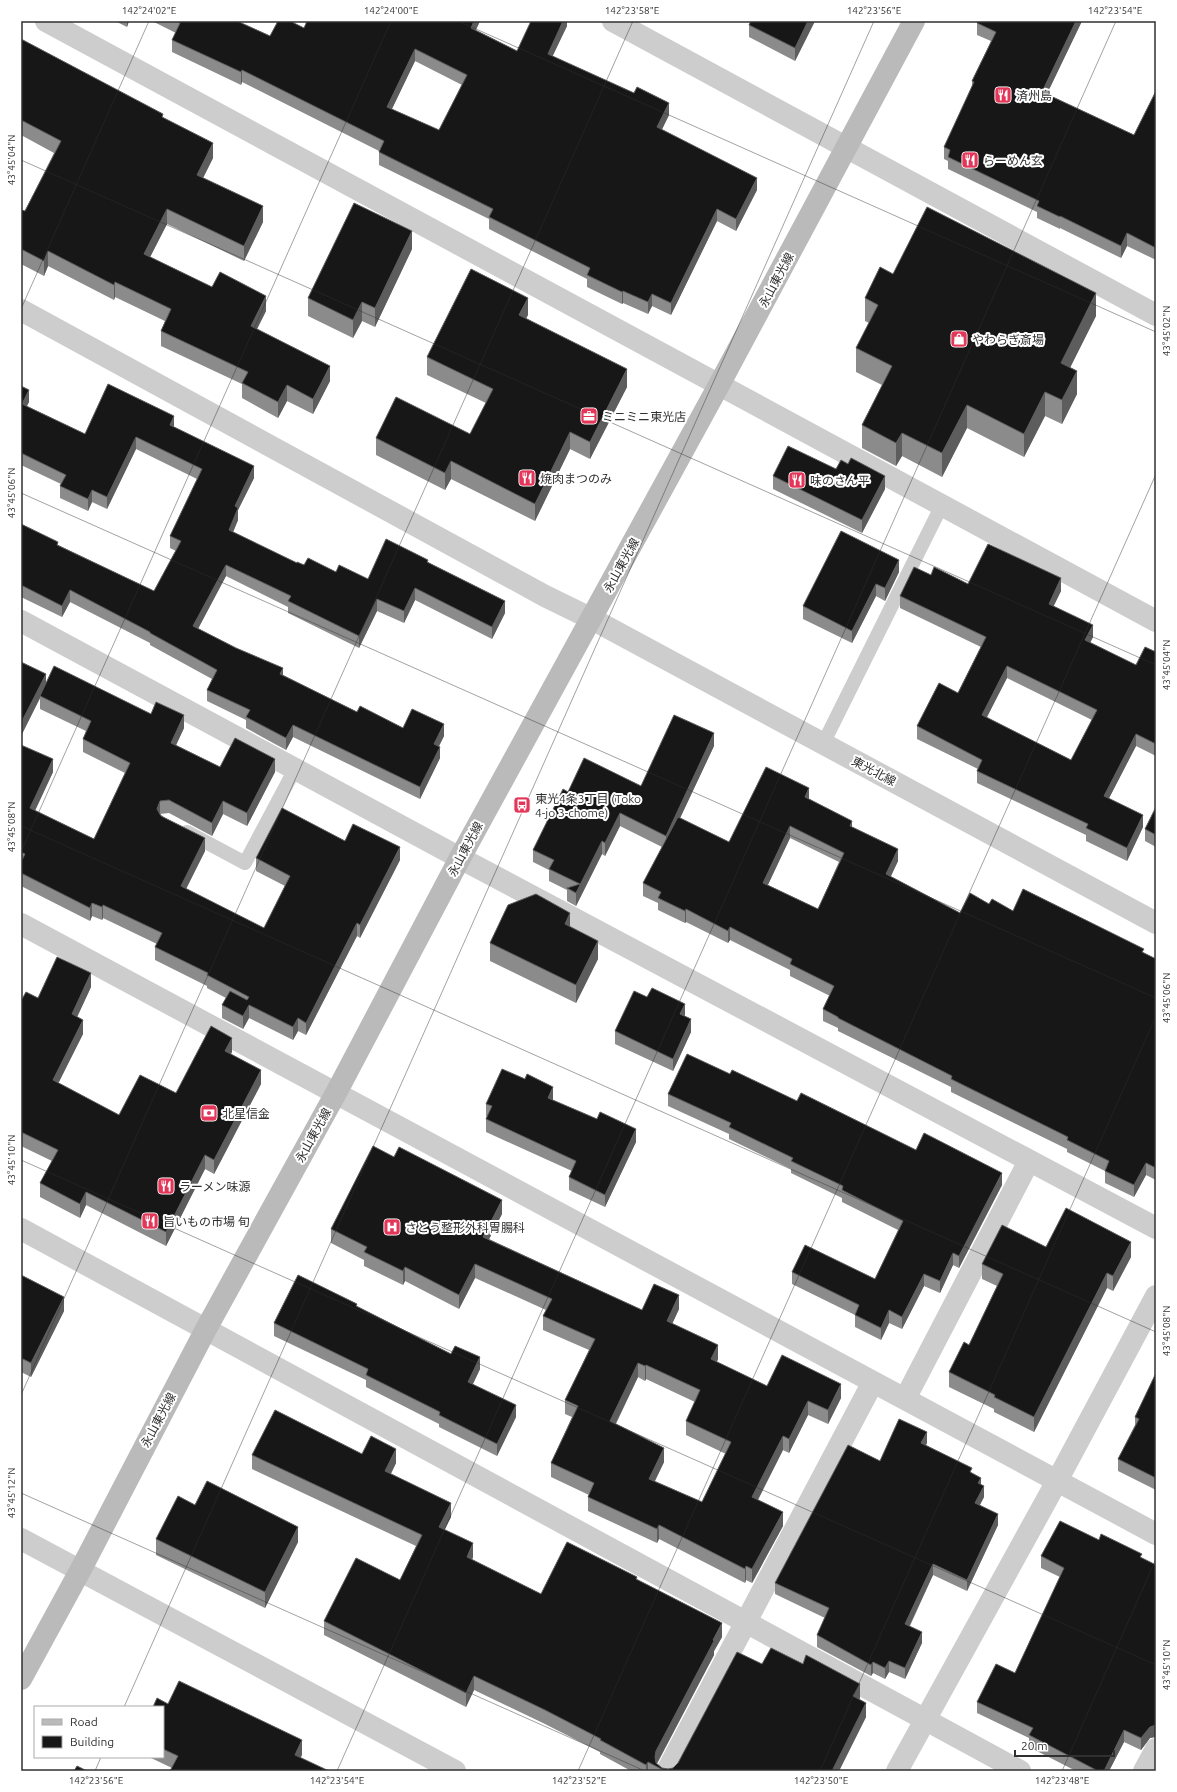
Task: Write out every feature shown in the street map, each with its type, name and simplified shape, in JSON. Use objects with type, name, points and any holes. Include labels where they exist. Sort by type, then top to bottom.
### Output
[{"type":"street","points":[[46,21],[1156,621]]},
{"type":"street","points":[[613,21],[1156,314]]},
{"type":"street","name":"永山東光線","points":[[21,1679],[80,1571],[206,1329],[336,1093],[460,858],[719,385],[914,21]]},
{"type":"street","name":"東光北線","points":[[21,310],[545,596],[592,619],[1156,923]]},
{"type":"street","points":[[21,621],[460,858],[1156,1228]]},
{"type":"street","points":[[21,924],[1156,1534]]},
{"type":"street","points":[[905,1399],[1030,1161]]},
{"type":"street","points":[[21,1229],[1020,1771]]},
{"type":"street","points":[[897,1771],[1057,1481],[1156,1296]]},
{"type":"street","points":[[667,1771],[873,1382]]},
{"type":"street","points":[[21,1539],[455,1771]]},
{"type":"street","points":[[1144,1771],[1156,1749]]},
{"type":"lane","points":[[823,744],[942,506]]},
{"type":"lane","points":[[178,828],[245,863],[294,769]]},
{"type":"building","points":[[177,21],[237,21],[270,36],[278,21],[290,21],[304,28],[307,21],[474,21],[471,28],[517,51],[531,21],[563,21],[548,54],[634,93],[637,87],[669,103],[657,127],[757,178],[736,219],[717,209],[671,303],[652,294],[648,302],[623,291],[622,292],[587,275],[590,268],[489,217],[493,209],[379,152],[384,141],[242,70],[241,72],[172,40],[180,23]],"holes":[[[415,49],[467,75],[439,130],[387,107]]]},
{"type":"building","points":[[751,21],[808,21],[795,48],[749,25]]},
{"type":"building","points":[[978,21],[1076,21],[1042,92],[1134,135],[1156,91],[1156,248],[1127,233],[1121,246],[1037,206],[1039,201],[948,157],[950,150],[944,147],[974,82],[972,81],[996,32],[977,23]]},
{"type":"building","points":[[21,39],[163,114],[162,117],[213,143],[197,175],[263,206],[244,246],[167,209],[144,254],[212,287],[220,272],[266,296],[251,326],[330,366],[313,399],[287,385],[278,402],[242,383],[248,372],[161,331],[171,309],[115,282],[114,285],[48,251],[44,261],[21,249],[21,210],[25,211],[61,141],[21,120]]},
{"type":"building","points":[[354,203],[412,231],[375,308],[362,302],[353,320],[308,298]]},
{"type":"building","points":[[927,207],[1096,293],[1061,363],[1077,371],[1062,400],[1045,392],[1024,434],[967,405],[942,453],[902,433],[896,443],[862,425],[892,366],[856,348],[878,305],[865,298],[880,267],[893,274]]},
{"type":"building","points":[[471,269],[528,298],[519,315],[627,369],[590,442],[570,432],[535,504],[451,461],[445,473],[376,438],[396,397],[470,434],[493,389],[427,357]]},
{"type":"building","points":[[108,384],[174,416],[170,425],[254,466],[235,506],[238,508],[229,530],[297,563],[304,565],[308,558],[336,572],[339,565],[368,579],[386,539],[428,560],[427,562],[505,601],[492,627],[415,588],[404,611],[377,599],[359,636],[288,601],[291,596],[226,565],[193,626],[236,648],[283,668],[280,674],[357,712],[360,706],[403,728],[412,709],[444,724],[434,744],[440,747],[420,787],[293,725],[286,738],[246,717],[250,710],[207,690],[217,670],[150,632],[70,590],[62,606],[21,585],[21,524],[58,542],[57,545],[154,591],[181,541],[170,536],[202,469],[136,437],[107,497],[92,490],[88,499],[60,486],[66,475],[21,453],[21,386],[29,390],[22,404],[85,434]]},
{"type":"building","points":[[788,446],[836,469],[841,460],[848,464],[851,458],[885,476],[862,520],[773,476]]},
{"type":"building","points":[[841,531],[899,560],[885,588],[876,584],[852,631],[803,606]]},
{"type":"building","points":[[988,544],[1061,578],[1049,604],[1093,625],[1085,640],[1136,665],[1145,647],[1156,652],[1156,744],[1136,734],[1104,796],[1143,815],[1127,848],[1086,828],[1088,824],[977,771],[982,760],[917,726],[939,683],[958,693],[986,637],[900,596],[914,567],[931,575],[934,567],[968,584]],"holes":[[[1007,666],[1097,710],[1071,760],[982,715]]]},
{"type":"building","points":[[21,662],[46,674],[21,723]]},
{"type":"building","points":[[54,666],[151,714],[156,702],[184,715],[171,743],[220,767],[235,738],[275,759],[247,813],[223,801],[212,823],[169,800],[160,801],[157,809],[161,816],[205,838],[181,886],[264,928],[290,876],[256,858],[282,808],[345,841],[353,824],[400,847],[360,925],[357,923],[306,1023],[298,1018],[293,1027],[249,1005],[243,1016],[222,1005],[230,991],[247,1000],[249,997],[207,975],[208,973],[155,947],[162,933],[103,905],[102,907],[92,903],[90,908],[21,873],[21,862],[25,854],[21,852],[21,745],[53,759],[30,808],[94,839],[130,763],[83,739],[91,721],[40,696]]},
{"type":"building","points":[[674,715],[714,733],[666,836],[620,813],[605,843],[602,841],[576,893],[567,888],[580,884],[549,869],[554,860],[533,850],[563,789],[568,792],[584,758],[641,786]]},
{"type":"building","points":[[766,767],[809,788],[805,797],[852,821],[850,826],[898,849],[886,874],[960,913],[970,893],[989,904],[992,899],[1013,911],[1023,889],[1144,949],[1142,952],[1156,959],[1156,1168],[1146,1163],[1134,1185],[1105,1171],[1109,1161],[1067,1140],[1068,1137],[951,1079],[952,1076],[823,1009],[834,986],[790,964],[792,959],[730,927],[728,931],[686,909],[685,911],[658,898],[661,892],[643,883],[678,817],[729,842]],"holes":[[[790,826],[844,853],[818,909],[763,883]]]},
{"type":"building","points":[[1156,807],[1156,835],[1145,829]]},
{"type":"building","points":[[536,894],[570,913],[565,924],[598,941],[576,985],[490,943],[508,905]]},
{"type":"building","points":[[57,957],[91,973],[72,1014],[83,1020],[53,1080],[119,1115],[140,1075],[176,1093],[211,1026],[232,1038],[225,1051],[261,1070],[214,1160],[205,1155],[166,1232],[86,1192],[80,1204],[40,1183],[58,1150],[21,1132],[21,1001],[26,992],[38,998]]},
{"type":"building","points":[[652,988],[685,1004],[680,1014],[691,1019],[673,1059],[615,1031],[634,991],[647,997]]},
{"type":"building","points":[[687,1054],[730,1074],[732,1070],[797,1101],[801,1093],[916,1150],[924,1133],[1002,1173],[959,1256],[953,1253],[940,1281],[924,1274],[902,1317],[889,1310],[881,1328],[855,1315],[859,1305],[792,1272],[805,1245],[875,1279],[903,1221],[842,1190],[843,1186],[791,1161],[793,1158],[729,1127],[731,1123],[668,1094]]},
{"type":"building","points":[[502,1069],[525,1079],[527,1074],[553,1087],[548,1098],[597,1119],[600,1112],[636,1129],[605,1195],[569,1177],[576,1161],[486,1119],[492,1106],[486,1104]]},
{"type":"building","points":[[373,1146],[394,1157],[399,1147],[502,1200],[483,1237],[642,1310],[654,1284],[679,1295],[667,1321],[718,1345],[711,1359],[767,1386],[782,1355],[841,1384],[828,1410],[808,1401],[789,1439],[783,1436],[752,1497],[783,1512],[752,1569],[746,1566],[745,1569],[659,1525],[657,1529],[588,1497],[594,1483],[551,1463],[578,1406],[565,1400],[595,1339],[543,1316],[552,1299],[475,1264],[459,1295],[405,1267],[403,1271],[364,1252],[367,1247],[331,1229]],"holes":[[[638,1363],[645,1366],[646,1365],[700,1390],[686,1421],[731,1442],[702,1502],[649,1479],[664,1448],[610,1421]]]},
{"type":"building","points":[[1066,1208],[1131,1242],[1113,1276],[1107,1273],[1034,1417],[949,1372],[964,1342],[969,1345],[1003,1274],[982,1264],[1002,1225],[1046,1247]]},
{"type":"building","points":[[21,1275],[64,1297],[31,1363],[21,1358]]},
{"type":"building","points":[[298,1275],[357,1304],[356,1306],[451,1354],[455,1346],[480,1357],[468,1382],[516,1405],[497,1444],[439,1415],[440,1412],[366,1375],[368,1369],[274,1323]]},
{"type":"building","points":[[1156,1373],[1156,1478],[1118,1459],[1139,1419],[1135,1417]]},
{"type":"building","points":[[275,1410],[362,1454],[371,1436],[396,1449],[385,1471],[451,1503],[439,1527],[473,1543],[467,1557],[541,1594],[567,1542],[637,1577],[636,1579],[722,1623],[656,1751],[656,1763],[662,1768],[673,1768],[678,1763],[737,1652],[762,1664],[771,1648],[803,1664],[806,1655],[860,1684],[853,1696],[866,1703],[832,1771],[665,1771],[648,1762],[646,1765],[600,1740],[601,1739],[545,1710],[474,1676],[466,1693],[324,1621],[356,1558],[400,1580],[422,1535],[252,1455]]},
{"type":"building","points":[[899,1419],[927,1432],[921,1443],[972,1468],[970,1472],[981,1478],[978,1483],[984,1486],[975,1503],[998,1514],[967,1580],[933,1564],[905,1624],[922,1632],[905,1668],[889,1661],[885,1668],[873,1662],[871,1665],[817,1635],[829,1608],[775,1583],[848,1445],[880,1461]]},
{"type":"building","points":[[207,1481],[298,1527],[265,1592],[156,1539],[178,1496],[195,1505]]},
{"type":"building","points":[[1060,1521],[1099,1540],[1101,1534],[1142,1554],[1140,1557],[1156,1565],[1156,1725],[1150,1727],[1141,1738],[1124,1730],[1104,1771],[1098,1771],[1029,1735],[1033,1728],[977,1702],[996,1664],[1015,1673],[1064,1568],[1041,1556]]},
{"type":"building","points":[[179,1681],[302,1740],[295,1755],[329,1771],[170,1771],[178,1756],[164,1749],[164,1706],[153,1706],[157,1698],[168,1704]]},
{"type":"building","points":[[77,1766],[87,1771],[74,1771]]},
{"type":"place","name":"済州島","points":[[1003,95]]},
{"type":"place","name":"らーめん玄","points":[[970,160]]},
{"type":"place","name":"やわらぎ斎場","points":[[959,339]]},
{"type":"place","name":"ミニミニ東光店","points":[[589,416]]},
{"type":"place","name":"焼肉まつのみ","points":[[527,478]]},
{"type":"place","name":"味のさん平","points":[[797,480]]},
{"type":"place","name":"東光4条3丁目 (Toko 4-jo 3-chome)","points":[[522,805]]},
{"type":"place","name":"北星信金","points":[[209,1113]]},
{"type":"place","name":"ラーメン味源","points":[[166,1186]]},
{"type":"place","name":"旨いもの市場 旬","points":[[150,1221]]},
{"type":"place","name":"さとう整形外科胃腸科","points":[[392,1227]]}]
